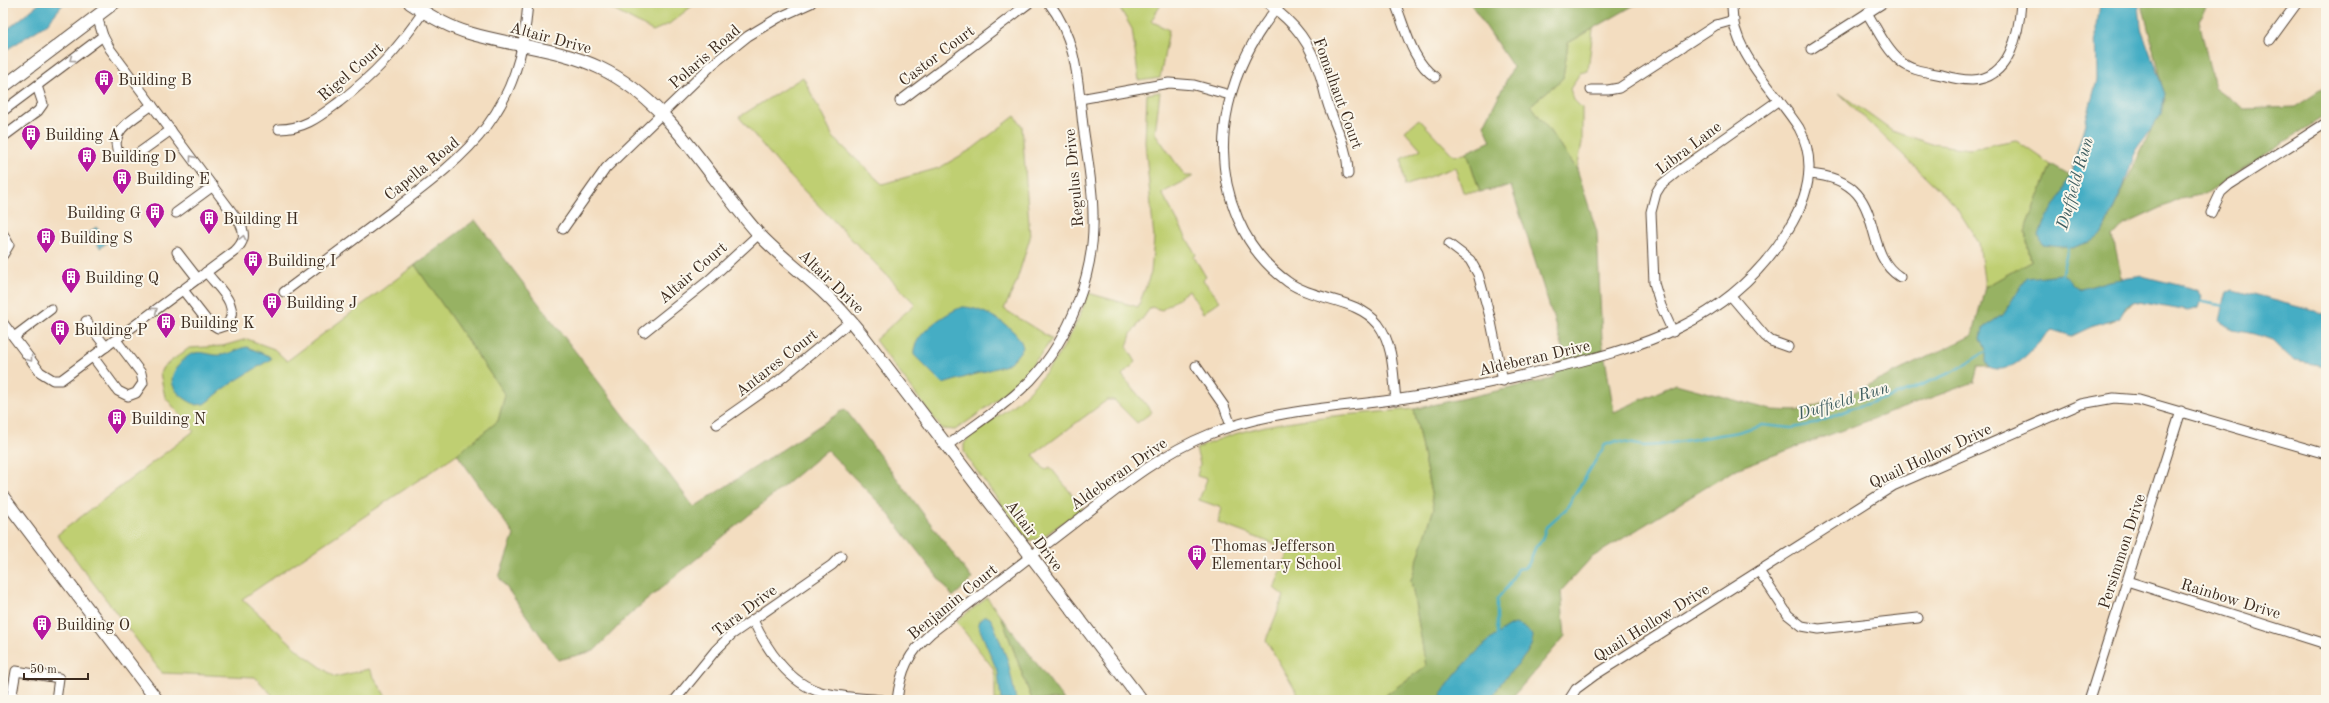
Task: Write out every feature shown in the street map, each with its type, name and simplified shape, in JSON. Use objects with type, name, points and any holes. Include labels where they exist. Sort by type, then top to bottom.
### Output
[{"type":"street","points":[[3,87],[114,3]]},
{"type":"street","name":"Altair Drive","points":[[410,3],[423,12],[468,33],[569,56],[600,68],[634,89],[662,114],[759,234],[823,291],[851,321],[948,445],[1141,700]]},
{"type":"street","name":"Capella Road","points":[[284,292],[440,175],[472,146],[493,118],[505,98],[520,61],[528,3]]},
{"type":"street","name":"Polaris Road","points":[[563,229],[606,168],[739,42],[778,18],[811,3]]},
{"type":"street","name":"Castor Court","points":[[900,101],[1029,3]]},
{"type":"street","name":"Regulus Drive","points":[[948,445],[1009,400],[1031,380],[1049,357],[1073,312],[1087,268],[1094,217],[1080,98],[1068,34],[1049,3]]},
{"type":"street","name":"Fomalhaut Court","points":[[1267,3],[1278,6],[1298,29],[1312,54],[1329,110],[1346,152],[1348,174]]},
{"type":"street","points":[[1395,3],[1422,66],[1435,77]]},
{"type":"street","name":"Aldeberan Drive","points":[[1031,556],[1152,464],[1185,445],[1231,426],[1278,415],[1396,400],[1503,381],[1608,354],[1654,340],[1673,332],[1689,324],[1731,296],[1760,267],[1786,235],[1802,206],[1808,190],[1809,174],[1809,160],[1804,136],[1745,53],[1734,20],[1732,3]]},
{"type":"street","points":[[1811,49],[1883,3]]},
{"type":"street","points":[[1867,13],[1894,55],[1908,66],[1959,79],[1973,80],[1987,77],[2005,63],[2014,42],[2021,3]]},
{"type":"street","points":[[2270,40],[2297,3]]},
{"type":"street","points":[[1278,6],[1261,27],[1246,54],[1230,95],[1225,122],[1223,157],[1229,195],[1245,234],[1271,268],[1289,283],[1313,295],[1358,310],[1378,325],[1389,345],[1396,400]]},
{"type":"street","name":"Rigel Court","points":[[279,129],[294,129],[310,123],[363,84],[392,56],[423,12]]},
{"type":"street","points":[[3,323],[40,372],[53,380],[61,380],[235,251],[244,239],[244,231],[240,223],[110,49],[103,36],[97,16]]},
{"type":"street","points":[[1591,90],[1608,90],[1619,88],[1716,25],[1734,20]]},
{"type":"street","points":[[4,108],[37,86],[103,36]]},
{"type":"street","points":[[1080,98],[1169,83],[1194,85],[1230,95]]},
{"type":"street","points":[[3,137],[38,111],[43,104],[37,86]]},
{"type":"street","name":"Libra Lane","points":[[1673,332],[1661,306],[1654,283],[1651,212],[1656,193],[1661,185],[1677,172],[1779,100]]},
{"type":"street","points":[[152,105],[118,131],[114,140],[117,150],[127,156],[136,155],[171,130]]},
{"type":"street","points":[[2211,213],[2221,192],[2228,185],[2326,123]]},
{"type":"street","points":[[1809,174],[1837,180],[1854,192],[1868,212],[1884,262],[1890,271],[1900,277]]},
{"type":"street","points":[[176,213],[213,186]]},
{"type":"street","points":[[3,234],[9,245],[3,255]]},
{"type":"street","name":"Altair Court","points":[[644,332],[709,280],[759,234]]},
{"type":"street","points":[[1449,244],[1470,260],[1478,274],[1503,381]]},
{"type":"street","points":[[177,252],[198,279]]},
{"type":"street","points":[[183,290],[208,322],[218,328],[227,325],[233,316],[232,305],[206,272]]},
{"type":"street","points":[[1731,296],[1765,336],[1778,344],[1788,347]]},
{"type":"street","points":[[14,337],[51,309]]},
{"type":"street","points":[[86,321],[106,347]]},
{"type":"street","name":"Antares Court","points":[[717,424],[794,370],[851,321]]},
{"type":"street","points":[[93,357],[118,391],[128,396],[136,393],[142,383],[141,373],[116,340]]},
{"type":"street","points":[[1196,366],[1224,406],[1231,426]]},
{"type":"street","name":"Quail Hollow Drive","points":[[1569,700],[1576,690],[1588,680],[1893,486],[2071,408],[2099,400],[2127,398],[2182,411],[2326,454]]},
{"type":"street","name":"Persimmon Drive","points":[[2089,700],[2182,411]]},
{"type":"street","points":[[3,497],[153,698]]},
{"type":"street","name":"Tara Drive","points":[[675,700],[715,651],[731,635],[832,565],[840,556]]},
{"type":"street","name":"Benjamin Court","points":[[897,700],[905,664],[918,644],[1031,556]]},
{"type":"street","points":[[1759,571],[1788,615],[1794,621],[1810,629],[1830,629],[1918,618]]},
{"type":"street","name":"Rainbow Drive","points":[[2127,581],[2326,644]]},
{"type":"street","points":[[753,620],[758,632],[786,672],[805,685],[820,692],[882,700]]},
{"type":"street","points":[[11,700],[16,671],[59,678],[56,700]]},
{"type":"green space","points":[[600,3],[696,3],[669,24],[653,31]]},
{"type":"green space","points":[[1117,3],[1162,3],[1151,21],[1169,30],[1160,78],[1139,81],[1132,29]]},
{"type":"green space","points":[[1470,3],[1515,3],[1519,6],[1527,3],[1638,3],[1568,43],[1563,78],[1531,105],[1577,169],[1597,232],[1602,340],[1614,412],[1676,384],[1771,410],[1800,411],[1844,397],[1973,335],[1985,287],[2031,261],[2025,232],[2051,165],[2070,176],[2102,233],[2165,100],[2142,3],[2210,3],[2199,20],[2214,87],[2244,109],[2295,107],[2326,87],[2326,115],[2205,194],[2180,199],[2124,225],[2113,237],[2122,278],[2198,290],[2198,308],[2133,301],[2115,321],[2052,330],[2009,367],[1978,367],[1974,382],[1736,469],[1591,558],[1561,591],[1565,636],[1510,700],[1379,700],[1426,666],[1411,580],[1434,508],[1414,409],[1552,379],[1565,355],[1511,186],[1480,192],[1467,152],[1491,141],[1484,125],[1513,67]]},
{"type":"green space","points":[[1593,29],[1588,71],[1580,73],[1570,89],[1574,100],[1582,108],[1582,143],[1577,169],[1531,105],[1563,78],[1568,43]]},
{"type":"green space","points":[[803,77],[833,137],[882,184],[939,168],[972,149],[1015,116],[1022,126],[1030,238],[1015,286],[1004,309],[1052,339],[1020,378],[982,411],[955,430],[942,429],[875,340],[915,304],[782,168],[739,117]]},
{"type":"green space","points":[[1160,92],[1155,133],[1185,176],[1194,176],[1162,193],[1196,255],[1194,257],[1206,277],[1203,280],[1220,301],[1203,313],[1189,290],[1162,310],[1151,307],[1131,334],[1127,347],[1136,362],[1122,375],[1152,412],[1137,423],[1114,400],[1107,400],[1033,455],[1045,470],[1050,467],[1083,508],[1040,539],[1030,540],[1023,534],[968,459],[964,451],[964,444],[979,429],[1025,395],[1048,369],[1058,355],[1075,325],[1088,293],[1138,307],[1151,273],[1154,238],[1145,142],[1147,94]]},
{"type":"green space","points":[[1839,93],[1892,131],[1932,144],[1970,149],[2015,140],[2051,165],[2025,232],[2031,261],[1985,287],[1979,243],[1955,205]]},
{"type":"green space","points":[[1419,119],[1454,156],[1467,152],[1480,192],[1463,192],[1455,167],[1405,186],[1402,159],[1421,149],[1405,131]]},
{"type":"green space","points":[[475,220],[694,507],[845,409],[972,579],[953,597],[884,508],[827,450],[629,615],[594,651],[558,660],[499,577],[514,535],[457,454],[498,421],[505,395],[415,265]]},
{"type":"green space","points":[[415,265],[505,395],[498,421],[457,454],[242,599],[304,655],[335,677],[369,669],[388,700],[277,700],[255,677],[162,673],[57,535],[194,431],[165,397],[160,373],[163,367],[189,348],[223,346],[247,339],[274,349],[287,361]]},
{"type":"green space","points":[[1414,409],[1434,508],[1411,580],[1426,666],[1379,700],[1301,700],[1266,640],[1284,596],[1274,588],[1290,550],[1218,523],[1222,508],[1199,500],[1207,479],[1197,476],[1200,464],[1196,449],[1222,438],[1275,424],[1331,416]]},
{"type":"green space","points":[[987,598],[1001,616],[1032,700],[995,700],[995,676],[993,668],[956,621]]},
{"type":"green space","points":[[1001,616],[1064,700],[1032,700]]},
{"type":"water","points":[[40,3],[64,3],[47,24],[3,52],[3,33]]},
{"type":"water","points":[[2099,3],[2139,3],[2141,28],[2165,94],[2161,114],[2136,150],[2123,188],[2102,233],[2092,241],[2072,248],[2043,245],[2039,236],[2044,222],[2061,196],[2070,176],[2097,80],[2096,26]]},
{"type":"water","points":[[96,227],[108,242],[100,248],[89,233]]},
{"type":"water","points":[[2060,274],[2066,276],[2081,289],[2109,281],[2142,276],[2198,290],[2202,296],[2198,308],[2188,311],[2133,301],[2127,305],[2119,319],[2093,326],[2072,336],[2052,330],[2024,358],[2015,364],[2007,368],[1998,369],[1989,367],[1986,362],[1986,350],[1981,338],[1983,328],[2002,315],[2027,278]]},
{"type":"water","points":[[2233,290],[2326,314],[2326,366],[2294,361],[2272,340],[2255,334],[2233,330],[2221,324],[2219,320],[2224,298],[2226,293]]},
{"type":"water","points":[[962,307],[979,310],[1007,326],[1015,333],[1023,348],[1014,359],[1006,365],[943,384],[914,355],[915,347],[918,340],[931,326],[947,314]]},
{"type":"water","points":[[247,347],[269,356],[271,359],[232,383],[204,404],[196,405],[183,397],[174,388],[172,377],[175,371],[183,360],[191,354],[204,353],[223,355]]},
{"type":"water","points":[[986,616],[990,618],[993,623],[1008,661],[1016,700],[1001,700],[998,673],[978,625],[982,618]]},
{"type":"water","points":[[1514,624],[1523,627],[1531,634],[1532,640],[1530,647],[1520,662],[1502,681],[1490,700],[1439,700],[1443,691],[1472,657],[1505,628]]},
{"type":"waterway","name":"Duffield Run","points":[[2061,277],[2068,247]]},
{"type":"waterway","points":[[2198,301],[2224,306]]},
{"type":"waterway","name":"Duffield Run","points":[[1497,636],[1497,599],[1509,585],[1517,569],[1524,568],[1529,563],[1536,546],[1542,540],[1546,527],[1566,509],[1605,445],[1617,441],[1644,446],[1659,445],[1738,432],[1762,425],[1792,428],[1814,424],[1853,408],[1900,394],[1952,372],[1987,351]]},
{"type":"place","name":"Building B","points":[[104,96]]},
{"type":"place","name":"Building A","points":[[31,151]]},
{"type":"place","name":"Building D","points":[[87,173]]},
{"type":"place","name":"Building E","points":[[122,195]]},
{"type":"place","name":"Building G","points":[[155,229]]},
{"type":"place","name":"Building H","points":[[209,235]]},
{"type":"place","name":"Building S","points":[[46,254]]},
{"type":"place","name":"Building I","points":[[253,277]]},
{"type":"place","name":"Building Q","points":[[71,294]]},
{"type":"place","name":"Building J","points":[[272,319]]},
{"type":"place","name":"Building K","points":[[166,339]]},
{"type":"place","name":"Building P","points":[[60,346]]},
{"type":"place","name":"Building N","points":[[117,435]]},
{"type":"place","name":"Thomas Jefferson Elementary School","points":[[1197,571]]},
{"type":"place","name":"Building O","points":[[42,641]]}]
